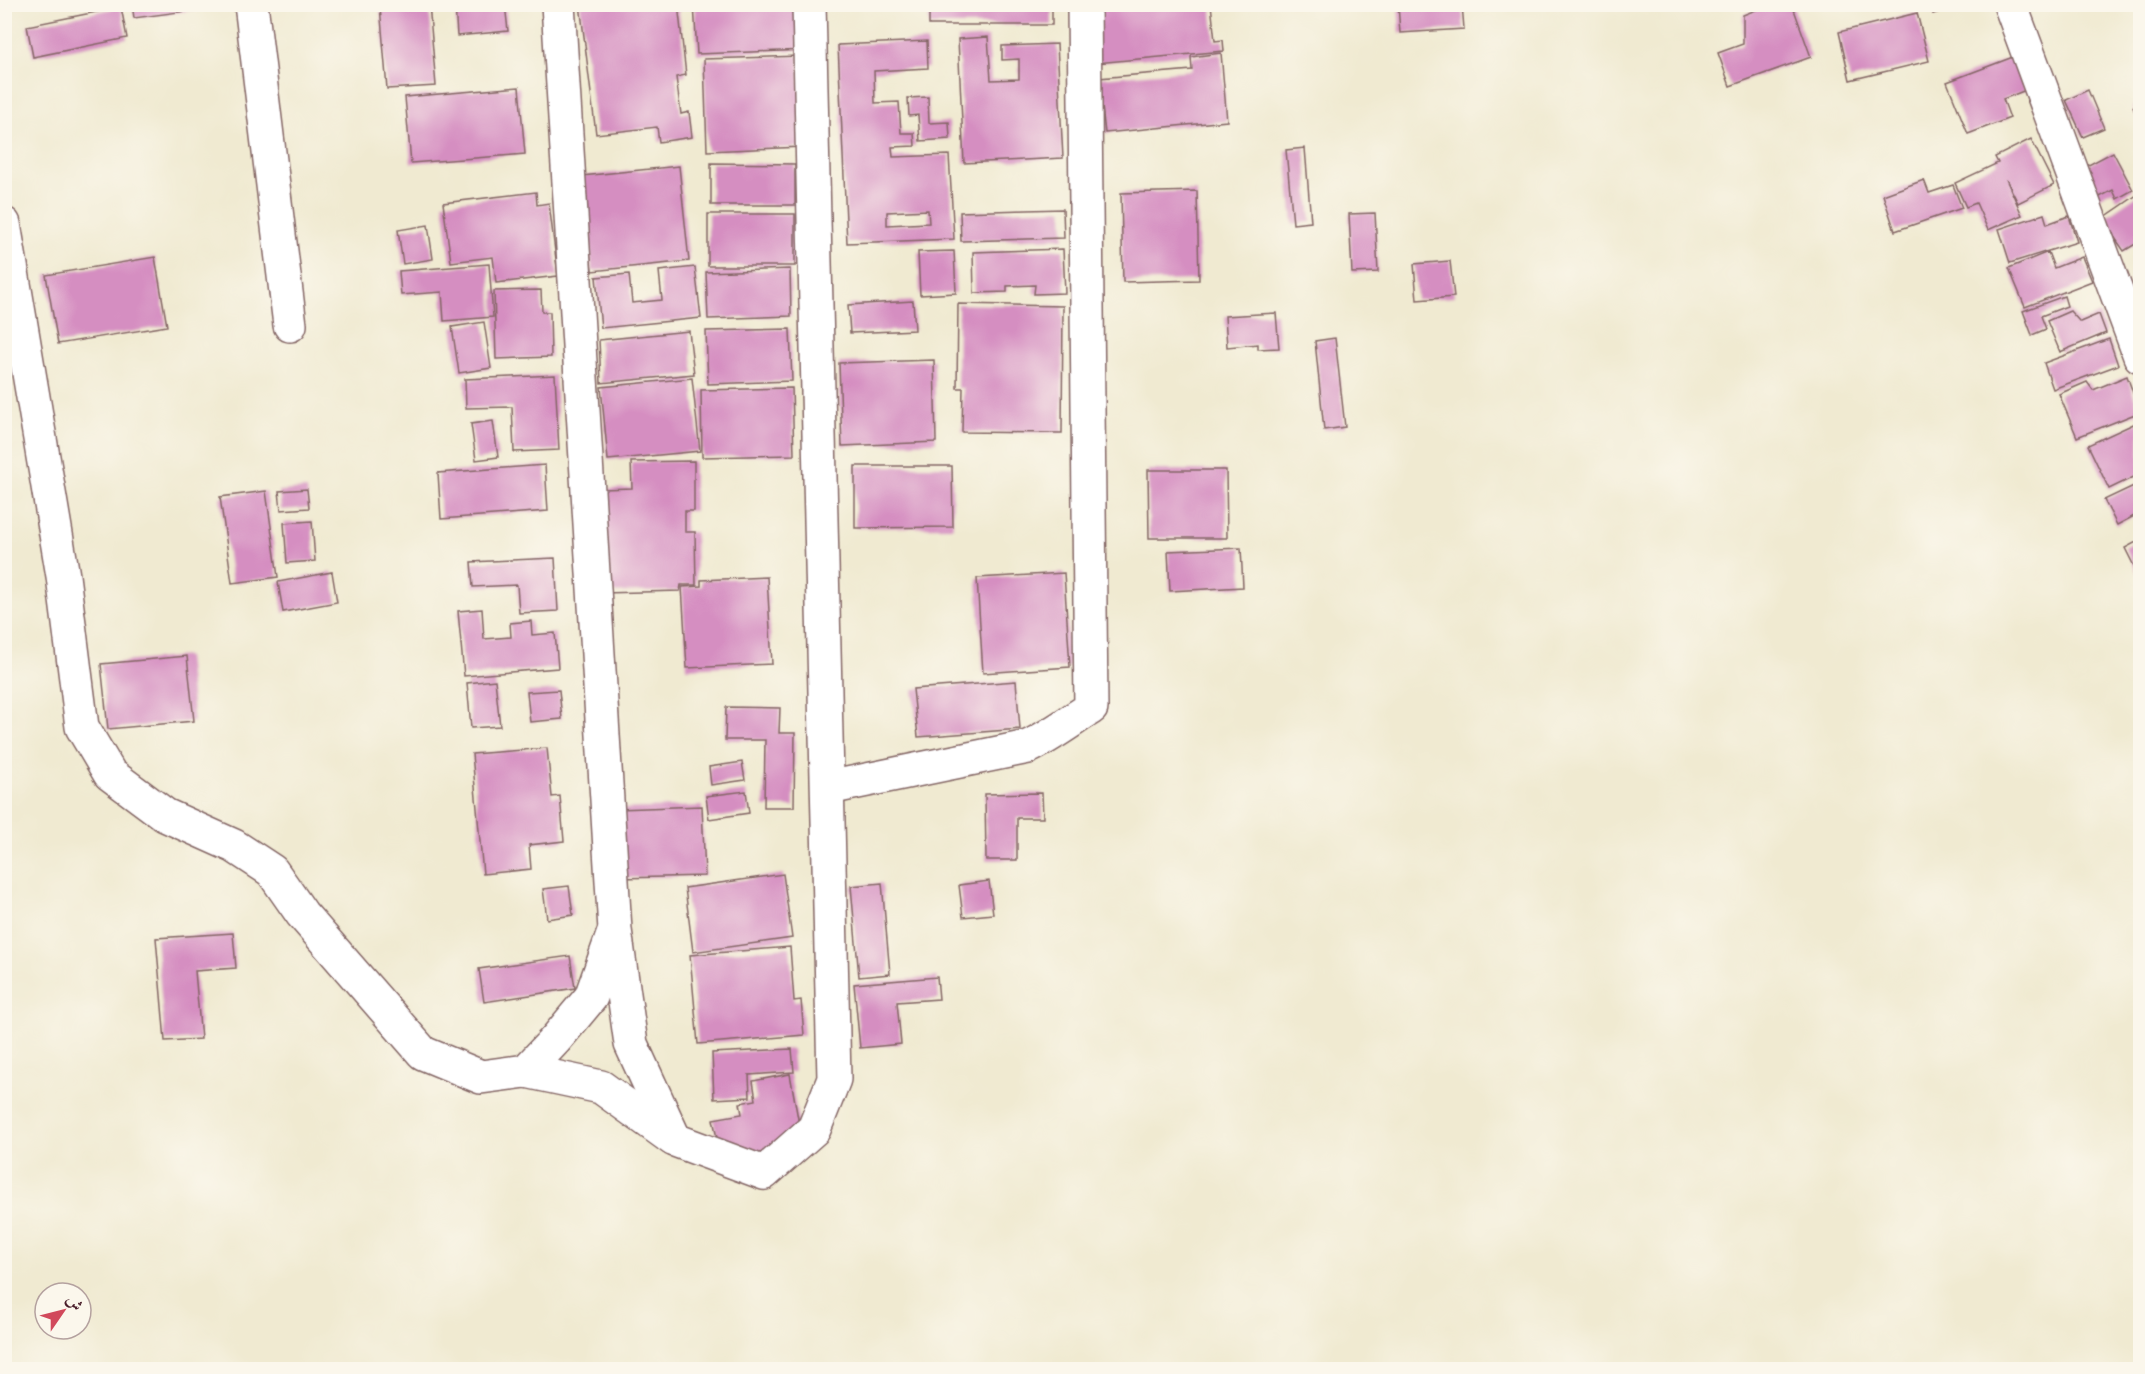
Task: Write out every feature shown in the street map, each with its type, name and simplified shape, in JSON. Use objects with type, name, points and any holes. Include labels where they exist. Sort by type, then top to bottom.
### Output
[{"type":"street","points":[[251,4],[290,325]]},
{"type":"street","points":[[558,4],[615,930],[632,1044],[675,1140]]},
{"type":"street","points":[[4,224],[63,576],[82,727],[110,774],[165,815],[234,846],[272,871],[302,914],[423,1053],[481,1077],[526,1071],[601,1087],[675,1140],[764,1173],[814,1129],[834,1079],[809,4]]},
{"type":"street","points":[[828,788],[1028,747],[1051,736],[1091,708],[1084,4]]},
{"type":"street","points":[[2010,4],[2140,356]]},
{"type":"street","points":[[526,1071],[591,997],[615,930]]},
{"type":"building","points":[[132,4],[216,4],[217,7],[134,18]]},
{"type":"building","points":[[429,4],[436,86],[387,89],[380,6]]},
{"type":"building","points":[[455,4],[505,4],[508,31],[457,36]]},
{"type":"building","points":[[580,4],[678,4],[686,75],[676,77],[681,114],[689,112],[692,137],[659,142],[657,127],[596,134]]},
{"type":"building","points":[[694,4],[805,4],[807,50],[697,54]]},
{"type":"building","points":[[929,4],[1052,4],[1052,25],[929,25]]},
{"type":"building","points":[[1090,4],[1211,4],[1215,41],[1223,40],[1224,51],[1096,63]]},
{"type":"building","points":[[1398,4],[1462,4],[1464,29],[1400,33]]},
{"type":"building","points":[[1771,4],[1792,4],[1811,57],[1730,86],[1718,53],[1743,44],[1743,15]]},
{"type":"building","points":[[1930,4],[1962,4],[1962,5],[1933,14]]},
{"type":"building","points":[[121,7],[127,38],[33,57],[27,26]]},
{"type":"building","points":[[1917,13],[1929,61],[1850,80],[1839,32]]},
{"type":"building","points":[[988,37],[991,80],[1019,79],[1019,59],[1002,60],[1002,46],[1057,44],[1063,158],[964,163],[958,39]]},
{"type":"building","points":[[927,41],[928,68],[874,71],[875,103],[899,102],[901,133],[914,133],[915,146],[892,147],[893,157],[949,155],[954,239],[847,243],[838,45]],"holes":[[[928,210],[929,223],[887,225],[887,212]]]},
{"type":"building","points":[[1221,53],[1227,121],[1105,133],[1099,78],[1192,70],[1191,57]]},
{"type":"building","points":[[799,56],[803,147],[707,151],[704,59]]},
{"type":"building","points":[[2013,57],[2026,90],[2003,99],[2010,118],[1968,134],[1947,82]]},
{"type":"building","points":[[519,87],[525,154],[411,163],[405,97]]},
{"type":"building","points":[[2088,90],[2104,128],[2083,137],[2066,100]]},
{"type":"building","points":[[928,97],[929,123],[949,122],[950,139],[920,141],[918,115],[909,116],[908,98]]},
{"type":"building","points":[[2140,104],[2140,125],[2133,107]]},
{"type":"building","points":[[2031,139],[2054,185],[2018,203],[2006,179],[2022,215],[1988,230],[1976,203],[1966,207],[1955,183],[1998,163],[1995,157]]},
{"type":"building","points":[[1305,148],[1311,222],[1293,224],[1286,150]]},
{"type":"building","points":[[2113,152],[2133,190],[2117,199],[2113,190],[2092,201],[2077,171]]},
{"type":"building","points":[[711,163],[795,164],[795,205],[711,205]]},
{"type":"building","points":[[679,166],[689,261],[592,271],[582,176]]},
{"type":"building","points":[[1924,180],[1929,193],[1953,185],[1962,208],[1895,231],[1883,195]]},
{"type":"building","points":[[1197,191],[1199,280],[1123,282],[1121,193]]},
{"type":"building","points":[[536,192],[537,205],[549,203],[558,276],[496,283],[493,257],[451,262],[443,203]]},
{"type":"building","points":[[2140,193],[2140,248],[2137,243],[2124,251],[2102,219]]},
{"type":"building","points":[[1063,209],[1064,238],[961,241],[960,212]]},
{"type":"building","points":[[1375,213],[1378,272],[1352,273],[1349,214]]},
{"type":"building","points":[[708,214],[795,214],[795,266],[708,266]]},
{"type":"building","points":[[2044,214],[2047,224],[2069,216],[2077,242],[2010,263],[1999,229]]},
{"type":"building","points":[[428,225],[433,259],[403,264],[398,230]]},
{"type":"building","points":[[1063,249],[1065,293],[1034,294],[1035,285],[1007,286],[1007,292],[974,293],[973,252]]},
{"type":"building","points":[[954,251],[956,293],[920,295],[918,252]]},
{"type":"building","points":[[2048,252],[2054,268],[2082,257],[2092,281],[2025,307],[2009,268]]},
{"type":"building","points":[[155,257],[167,326],[58,344],[46,275]]},
{"type":"building","points":[[1450,261],[1454,297],[1417,300],[1414,264]]},
{"type":"building","points":[[489,264],[493,317],[444,321],[442,292],[401,295],[399,271]]},
{"type":"building","points":[[695,267],[701,318],[601,328],[596,277],[629,274],[632,303],[662,300],[659,271]]},
{"type":"building","points":[[790,269],[791,316],[708,319],[706,272]]},
{"type":"building","points":[[541,290],[542,312],[550,312],[551,357],[496,359],[494,291]]},
{"type":"building","points":[[2140,294],[2140,319],[2130,300]]},
{"type":"building","points":[[2064,296],[2067,306],[2041,316],[2046,329],[2032,335],[2023,311]]},
{"type":"building","points":[[913,301],[915,330],[850,333],[848,305]]},
{"type":"building","points":[[958,304],[1063,306],[1062,433],[962,432],[963,388],[957,388]]},
{"type":"building","points":[[2070,311],[2080,322],[2099,314],[2106,333],[2060,352],[2047,321]]},
{"type":"building","points":[[1276,313],[1279,348],[1258,349],[1258,344],[1227,347],[1225,316]]},
{"type":"building","points":[[484,322],[491,368],[459,373],[452,327]]},
{"type":"building","points":[[790,329],[792,381],[708,384],[706,331]]},
{"type":"building","points":[[689,331],[694,374],[601,383],[599,340]]},
{"type":"building","points":[[1335,338],[1345,427],[1324,430],[1315,341]]},
{"type":"building","points":[[2109,339],[2118,365],[2053,389],[2044,363]]},
{"type":"building","points":[[934,360],[936,442],[842,446],[839,363]]},
{"type":"building","points":[[555,375],[559,450],[514,452],[512,407],[466,408],[465,379]]},
{"type":"building","points":[[2127,376],[2140,412],[2077,437],[2059,394],[2087,382],[2093,390]]},
{"type":"building","points":[[692,378],[700,451],[608,460],[601,387]]},
{"type":"building","points":[[792,388],[794,455],[702,457],[701,390]]},
{"type":"building","points":[[493,421],[498,457],[476,460],[471,424]]},
{"type":"building","points":[[2140,421],[2140,474],[2109,489],[2088,445]]},
{"type":"building","points":[[694,461],[694,511],[685,511],[685,532],[695,532],[696,585],[681,585],[680,591],[603,593],[602,489],[632,488],[631,462]]},
{"type":"building","points":[[545,465],[548,511],[441,519],[438,473]]},
{"type":"building","points":[[855,466],[952,466],[953,527],[855,528]]},
{"type":"building","points":[[1148,470],[1226,470],[1227,538],[1149,538]]},
{"type":"building","points":[[2140,483],[2140,513],[2117,525],[2104,500]]},
{"type":"building","points":[[307,489],[309,508],[281,510],[279,491]]},
{"type":"building","points":[[266,491],[278,577],[232,583],[220,497]]},
{"type":"building","points":[[312,521],[315,561],[287,563],[284,523]]},
{"type":"building","points":[[2140,540],[2140,578],[2125,548]]},
{"type":"building","points":[[1241,548],[1243,587],[1170,591],[1168,551]]},
{"type":"building","points":[[555,558],[558,611],[519,613],[517,585],[473,587],[471,562]]},
{"type":"building","points":[[332,572],[337,602],[283,612],[278,582]]},
{"type":"building","points":[[1064,573],[1070,667],[983,673],[977,578]]},
{"type":"building","points":[[767,577],[772,664],[687,668],[682,587],[701,586],[701,580]]},
{"type":"building","points":[[482,609],[484,639],[511,637],[510,623],[531,621],[532,635],[555,633],[558,668],[464,676],[458,611]]},
{"type":"building","points":[[187,656],[194,721],[108,729],[101,664]]},
{"type":"building","points":[[495,680],[500,726],[471,728],[467,683]]},
{"type":"building","points":[[1016,681],[1020,729],[918,737],[913,689]]},
{"type":"building","points":[[559,690],[562,719],[530,722],[527,692]]},
{"type":"building","points":[[726,707],[780,708],[779,733],[795,733],[794,807],[764,807],[765,740],[725,740]]},
{"type":"building","points":[[547,748],[552,797],[560,796],[564,841],[529,845],[531,869],[483,874],[472,754]]},
{"type":"building","points":[[742,762],[745,780],[711,785],[709,767]]},
{"type":"building","points":[[746,791],[749,813],[709,819],[706,796]]},
{"type":"building","points":[[1042,793],[1043,818],[1017,818],[1017,860],[986,860],[985,794]]},
{"type":"building","points":[[702,806],[705,876],[621,878],[618,809]]},
{"type":"building","points":[[783,874],[792,938],[693,952],[685,888]]},
{"type":"building","points":[[989,881],[993,914],[963,917],[959,885]]},
{"type":"building","points":[[882,883],[890,974],[859,977],[851,886]]},
{"type":"building","points":[[569,886],[573,915],[547,919],[543,889]]},
{"type":"building","points":[[233,933],[236,968],[195,971],[201,1039],[165,1041],[156,938]]},
{"type":"building","points":[[790,947],[794,1001],[801,1000],[804,1035],[698,1044],[690,955]]},
{"type":"building","points":[[570,956],[575,988],[484,1002],[479,969]]},
{"type":"building","points":[[937,977],[939,999],[897,1002],[901,1044],[860,1048],[854,984]]},
{"type":"building","points":[[792,1049],[794,1072],[749,1075],[750,1097],[714,1099],[712,1053]]},
{"type":"building","points":[[790,1074],[803,1147],[722,1162],[713,1119],[742,1114],[740,1103],[756,1100],[753,1081]]}]
